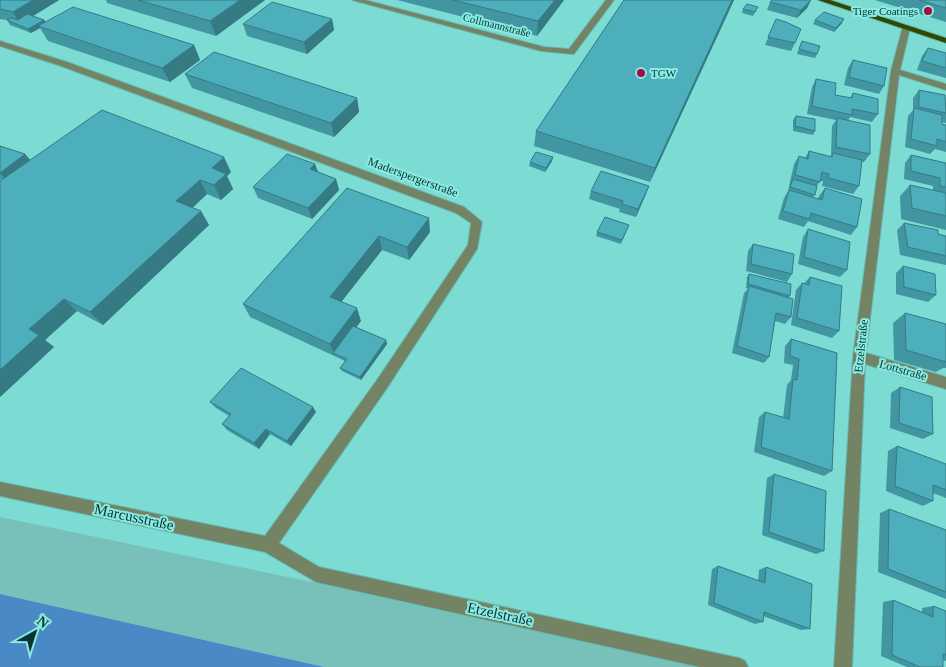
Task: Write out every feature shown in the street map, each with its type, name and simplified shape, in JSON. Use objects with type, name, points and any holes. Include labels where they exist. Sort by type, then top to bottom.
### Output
[{"type":"main road","points":[[822,0],[946,41]]},
{"type":"street","name":"Collmannstraße","points":[[356,0],[544,49],[571,52],[610,0]]},
{"type":"street","name":"Etzelstraße","points":[[843,667],[859,357],[895,71],[906,28]]},
{"type":"street","name":"Maderspergerstraße","points":[[0,43],[136,90],[460,210],[477,222],[473,246],[382,384],[268,545]]},
{"type":"street","points":[[895,71],[946,87]]},
{"type":"street","name":"Lottstraße","points":[[859,357],[946,383]]},
{"type":"street","name":"Marcusstraße","points":[[0,489],[268,545]]},
{"type":"street","name":"Etzelstraße","points":[[268,545],[316,574],[739,667]]},
{"type":"shaded area","points":[[0,517],[307,581],[698,667],[324,667],[0,594]]},
{"type":"shaded area","points":[[0,594],[324,667],[0,667]]},
{"type":"building","points":[[0,0],[33,0],[13,12],[0,9]]},
{"type":"building","points":[[138,0],[240,0],[210,21]]},
{"type":"building","points":[[453,0],[555,0],[538,21]]},
{"type":"building","name":"TGW","points":[[624,0],[732,0],[655,168],[536,131]]},
{"type":"building","points":[[772,0],[811,0],[801,10],[770,2]]},
{"type":"building","points":[[919,0],[946,0],[946,8]]},
{"type":"building","points":[[272,2],[332,19],[304,42],[243,24]]},
{"type":"building","points":[[747,4],[758,7],[755,12],[743,9]]},
{"type":"building","points":[[73,7],[194,45],[162,68],[38,26]]},
{"type":"building","points":[[824,12],[844,19],[836,28],[815,20]]},
{"type":"building","points":[[27,14],[44,20],[28,29],[7,20],[11,18],[18,20]]},
{"type":"building","points":[[776,19],[801,29],[795,43],[768,37]]},
{"type":"building","points":[[802,41],[820,46],[817,54],[799,49]]},
{"type":"building","points":[[928,48],[946,53],[946,68],[922,61]]},
{"type":"building","points":[[214,52],[357,98],[331,123],[185,74]]},
{"type":"building","points":[[853,60],[887,68],[884,86],[849,77]]},
{"type":"building","points":[[816,79],[836,83],[835,95],[852,98],[853,93],[878,99],[878,114],[852,109],[852,115],[812,106]]},
{"type":"building","points":[[919,90],[945,95],[946,113],[919,107]]},
{"type":"building","points":[[914,108],[942,115],[942,124],[946,125],[946,142],[937,139],[937,146],[911,139]]},
{"type":"building","points":[[102,110],[224,157],[212,168],[226,174],[214,185],[200,180],[176,201],[201,211],[90,312],[64,299],[29,329],[39,335],[0,370],[0,181]]},
{"type":"building","points":[[796,116],[815,119],[815,131],[795,126]]},
{"type":"building","points":[[837,118],[870,125],[870,154],[836,147]]},
{"type":"building","points":[[0,146],[25,154],[0,173]]},
{"type":"building","points":[[809,151],[832,157],[833,153],[862,160],[859,186],[828,178],[829,174],[822,172],[820,182],[795,175],[799,156],[808,159]]},
{"type":"building","points":[[536,152],[553,157],[546,168],[530,162]]},
{"type":"building","points":[[287,154],[315,164],[310,169],[336,179],[308,208],[253,187]]},
{"type":"building","points":[[911,155],[946,163],[946,187],[940,186],[940,178],[911,171]]},
{"type":"building","points":[[601,171],[649,186],[638,209],[622,204],[623,201],[591,191]]},
{"type":"building","points":[[793,179],[817,186],[815,195],[790,187]]},
{"type":"building","points":[[910,185],[946,193],[946,216],[912,208]]},
{"type":"building","points":[[347,188],[429,218],[407,247],[379,236],[330,297],[357,308],[330,344],[243,304]]},
{"type":"building","points":[[825,188],[862,199],[857,227],[811,213],[809,219],[783,211],[789,190],[822,200]]},
{"type":"building","points":[[605,217],[629,225],[622,240],[597,232]]},
{"type":"building","points":[[904,223],[938,230],[938,234],[946,236],[946,256],[908,247]]},
{"type":"building","points":[[808,229],[850,242],[847,270],[804,257]]},
{"type":"building","points":[[753,244],[794,254],[792,274],[751,264]]},
{"type":"building","points":[[903,266],[935,274],[936,295],[904,287]]},
{"type":"building","points":[[749,274],[791,284],[790,296],[748,284]]},
{"type":"building","points":[[810,277],[842,286],[839,331],[797,318],[802,283],[809,285]]},
{"type":"building","points":[[749,286],[793,299],[791,317],[776,313],[769,357],[737,346]]},
{"type":"building","points":[[905,313],[946,324],[946,362],[906,350]]},
{"type":"building","points":[[353,326],[386,340],[360,377],[340,368],[347,359],[333,353]]},
{"type":"building","points":[[791,339],[837,353],[832,471],[761,447],[765,412],[789,419],[793,379],[797,380],[799,359],[790,356]]},
{"type":"building","points":[[241,368],[313,407],[287,441],[266,429],[254,443],[222,424],[231,414],[210,402]]},
{"type":"building","points":[[900,387],[932,397],[933,434],[899,423]]},
{"type":"building","points":[[897,446],[946,464],[946,490],[933,485],[933,501],[895,486]]},
{"type":"building","points":[[774,474],[826,491],[824,551],[769,532]]},
{"type":"building","points":[[889,509],[946,530],[946,592],[888,569]]},
{"type":"building","points":[[718,566],[765,583],[766,567],[812,584],[810,629],[764,612],[763,622],[714,603]]},
{"type":"building","points":[[893,600],[933,617],[933,606],[946,611],[946,655],[943,654],[943,667],[920,667],[892,655]]},
{"type":"place","name":"Tiger Coatings","points":[[928,11]]},
{"type":"place","name":"TGW","points":[[641,73]]}]
